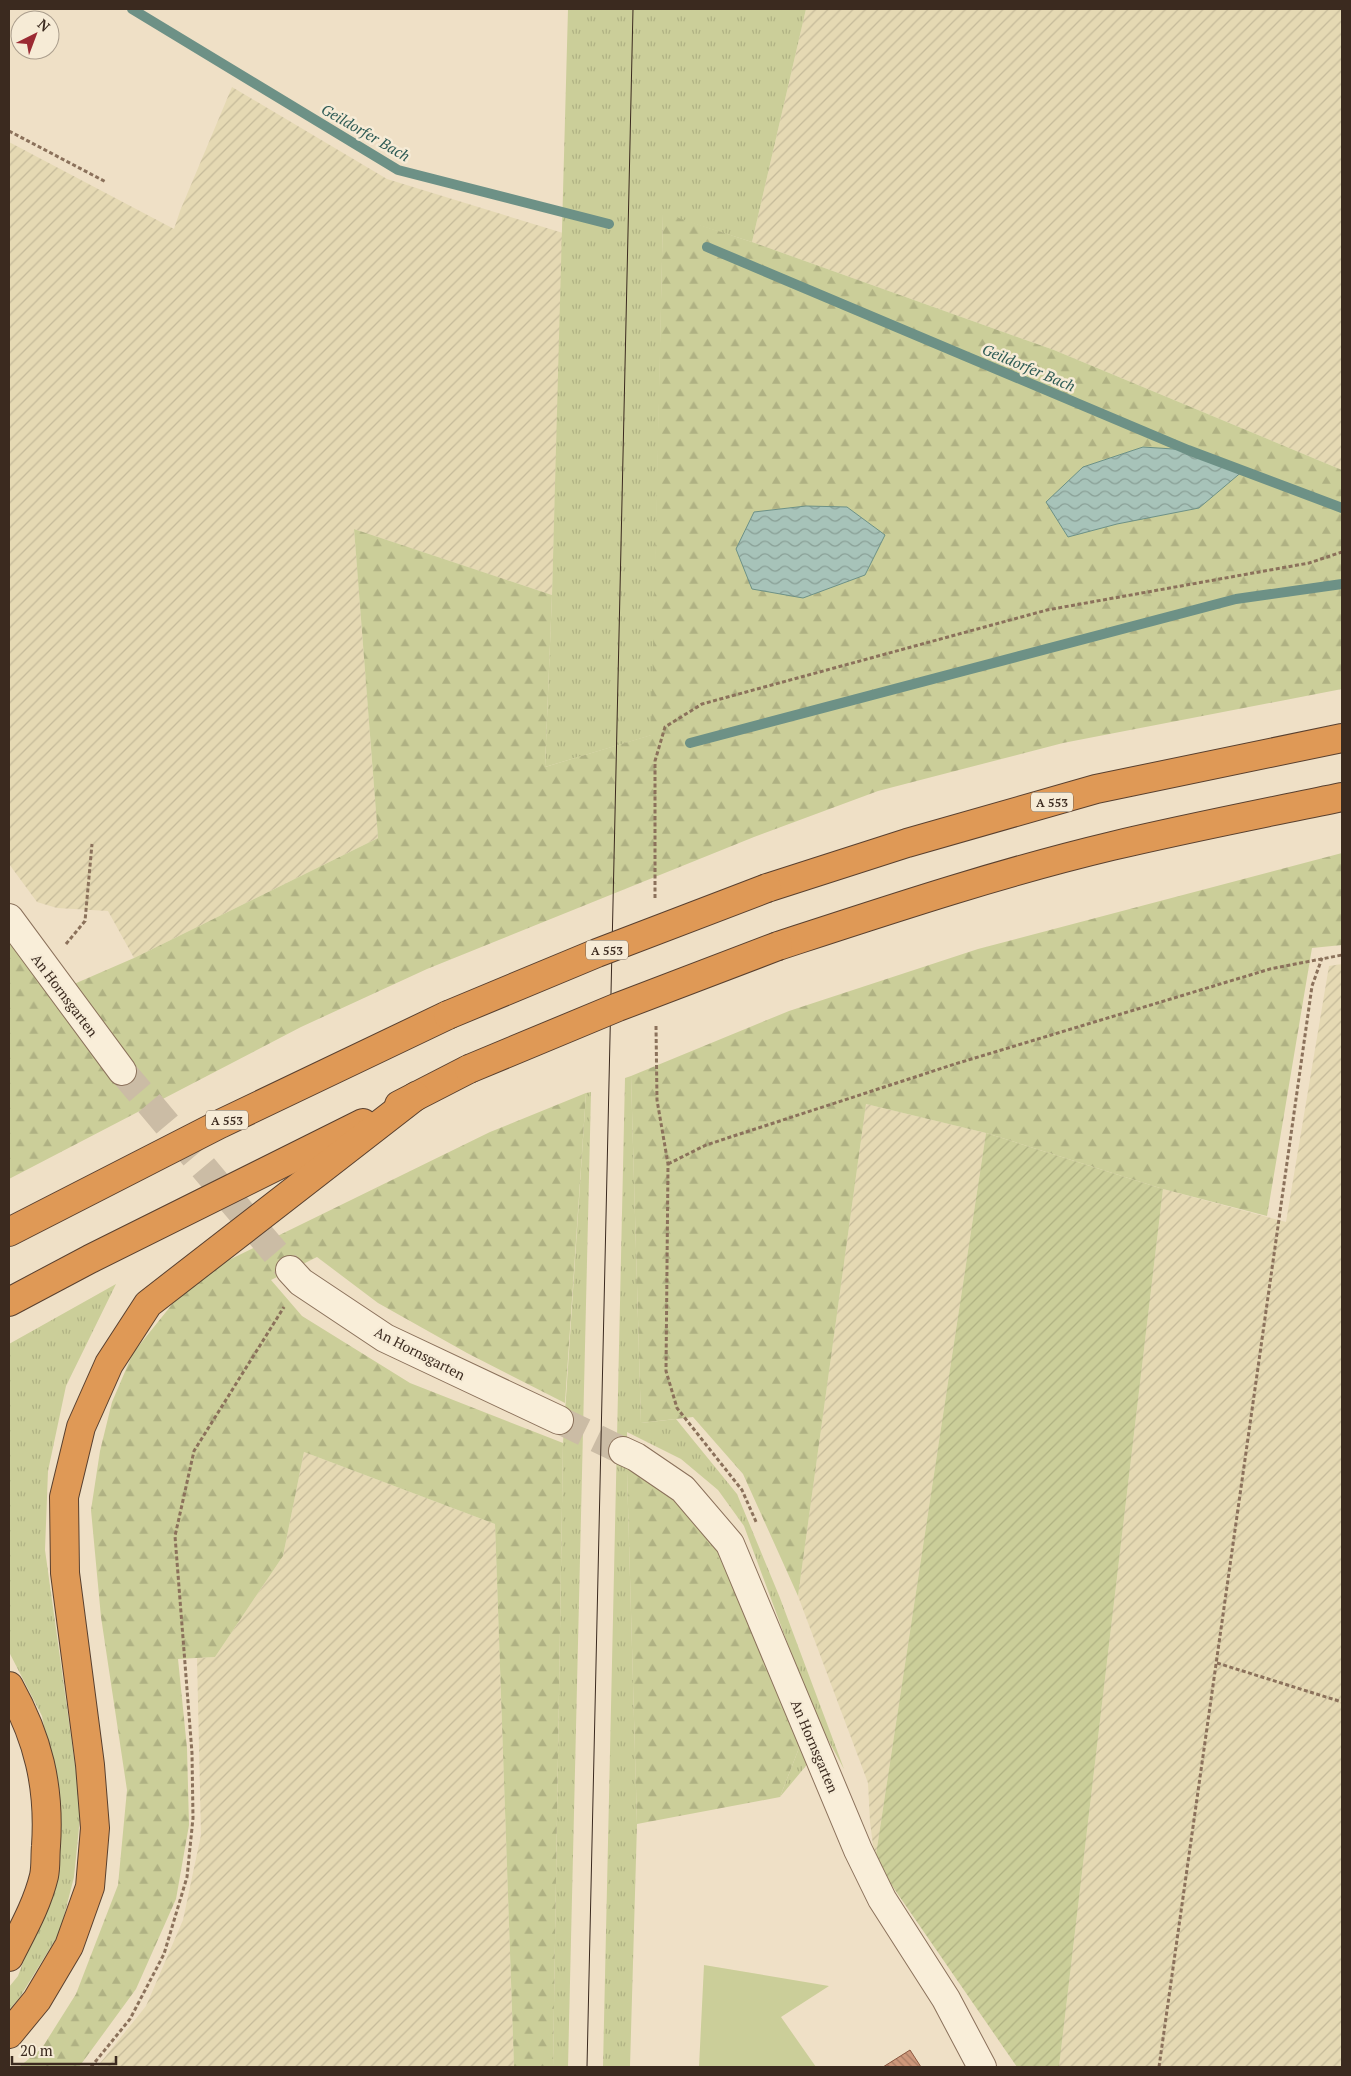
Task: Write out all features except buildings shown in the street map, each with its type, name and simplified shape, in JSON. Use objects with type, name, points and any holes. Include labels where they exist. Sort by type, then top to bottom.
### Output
[{"type":"highway","name":"A 553","points":[[9,1232],[220,1124],[448,1015],[597,953],[767,888],[907,843],[1096,789],[1342,738]]},
{"type":"highway","points":[[9,1302],[90,1259],[469,1069],[618,1006],[778,946],[920,899],[1110,847],[1342,797]]},
{"type":"highway","points":[[9,2034],[37,2000],[69,1946],[90,1887],[95,1828],[91,1774],[64,1554],[64,1497],[81,1427],[109,1364],[148,1304],[416,1096]]},
{"type":"highway","points":[[9,1686],[23,1711],[42,1768],[48,1819],[44,1876],[28,1920],[9,1956]]},
{"type":"street","name":"An Hornsgarten","points":[[9,918],[122,1071]]},
{"type":"street","name":"An Hornsgarten","points":[[296,1276],[385,1338],[558,1420]]},
{"type":"street","name":"An Hornsgarten","points":[[623,1451],[636,1457],[683,1490],[730,1544],[758,1615],[866,1866],[882,1899],[946,1999],[982,2067]]},
{"type":"path","points":[[9,131],[106,182]]},
{"type":"path","points":[[655,902],[655,761],[666,727],[702,704],[1046,610],[1308,563],[1342,552]]},
{"type":"path","points":[[45,968],[85,921],[92,844]]},
{"type":"path","points":[[668,1164],[706,1145],[955,1064],[1270,969],[1342,955]]},
{"type":"path","points":[[1159,2067],[1312,986],[1322,958]]},
{"type":"path","points":[[656,1021],[657,1100],[668,1164],[666,1372],[677,1408],[742,1490],[758,1527]]},
{"type":"path","points":[[91,2067],[130,2019],[164,1954],[187,1877],[193,1818],[192,1753],[175,1536],[194,1451],[296,1276]]},
{"type":"path","points":[[1217,1663],[1342,1702]]},
{"type":"shaded area","points":[[806,9],[1342,9],[1342,470],[1054,350],[752,242]]},
{"type":"shaded area","points":[[232,87],[387,179],[563,233],[552,595],[354,529],[378,838],[134,958],[108,911],[57,908],[37,902],[9,864],[9,142],[174,229]]},
{"type":"shaded area","points":[[1342,964],[1342,2067],[1059,2067],[1163,1189],[1286,1222],[1329,966]]},
{"type":"shaded area","points":[[866,1104],[986,1133],[875,1861],[868,1783],[798,1596]]},
{"type":"shaded area","points":[[304,1452],[495,1524],[514,2067],[97,2067],[146,2006],[183,1920],[201,1835],[197,1658],[215,1657],[283,1556]]},
{"type":"green space","points":[[568,9],[806,9],[752,242],[663,214],[652,735],[545,767],[552,595]]},
{"type":"green space","points":[[663,213],[752,242],[1054,350],[1342,470],[1342,689],[1063,743],[878,791],[754,837],[427,969],[301,1027],[9,1179],[9,939],[51,994],[134,958],[378,838],[354,529],[552,595],[545,767],[651,735]]},
{"type":"green space","points":[[1342,853],[1342,945],[1312,948],[1267,1216],[1163,1189],[986,1133],[866,1104],[798,1596],[743,1474],[693,1417],[641,1423],[631,1076],[789,1011],[978,949]]},
{"type":"green space","points":[[631,1076],[641,1423],[676,1419],[737,1494],[780,1598],[844,1769],[813,1712],[744,1526],[718,1490],[681,1459],[627,1432],[627,1460],[705,1519],[810,1761],[780,1797],[799,1748],[627,1471],[637,1824],[630,2067],[603,2067],[625,1078]]},
{"type":"green space","points":[[591,1092],[568,2067],[553,2067],[563,1443],[586,1093]]},
{"type":"green space","points":[[586,1093],[565,1403],[467,1353],[378,1303],[317,1257],[271,1280],[302,1316],[410,1383],[563,1443],[553,2067],[514,2067],[495,1524],[304,1452],[283,1556],[215,1657],[178,1659],[187,1748],[189,1825],[176,1899],[136,1989],[79,2067],[19,2067],[42,2048],[76,1994],[118,1885],[127,1790],[101,1617],[91,1510],[100,1451],[112,1402],[133,1353],[194,1277],[490,1132]]},
{"type":"green space","points":[[986,1133],[1163,1189],[1059,2067],[1017,2067],[875,1861]]},
{"type":"green space","points":[[116,1284],[66,1386],[48,1471],[45,1550],[81,1808],[74,1877],[60,1932],[20,1997],[9,2010],[9,1987],[18,1976],[53,1882],[60,1809],[42,1716],[9,1652],[9,1344]]},
{"type":"green space","points":[[627,1471],[676,1498],[723,1564],[799,1748],[780,1797],[637,1824]]},
{"type":"green space","points":[[704,1965],[829,1986],[781,2017],[816,2067],[699,2067]]},
{"type":"water","points":[[1143,447],[1188,450],[1244,470],[1199,508],[1117,524],[1068,537],[1046,502],[1083,467]]},
{"type":"water","points":[[806,506],[847,507],[885,535],[865,575],[803,598],[752,589],[736,549],[754,512]]},
{"type":"waterway","name":"Geildorfer Bach","points":[[132,9],[398,170],[609,224]]},
{"type":"waterway","name":"Geildorfer Bach","points":[[707,247],[1188,450],[1342,508]]},
{"type":"waterway","points":[[690,743],[1236,599],[1342,584]]},
{"type":"tunnel","points":[[122,1071],[290,1270]]},
{"type":"tunnel","points":[[559,1420],[623,1451]]},
{"type":"tram line","points":[[587,2067],[633,9]]}]
